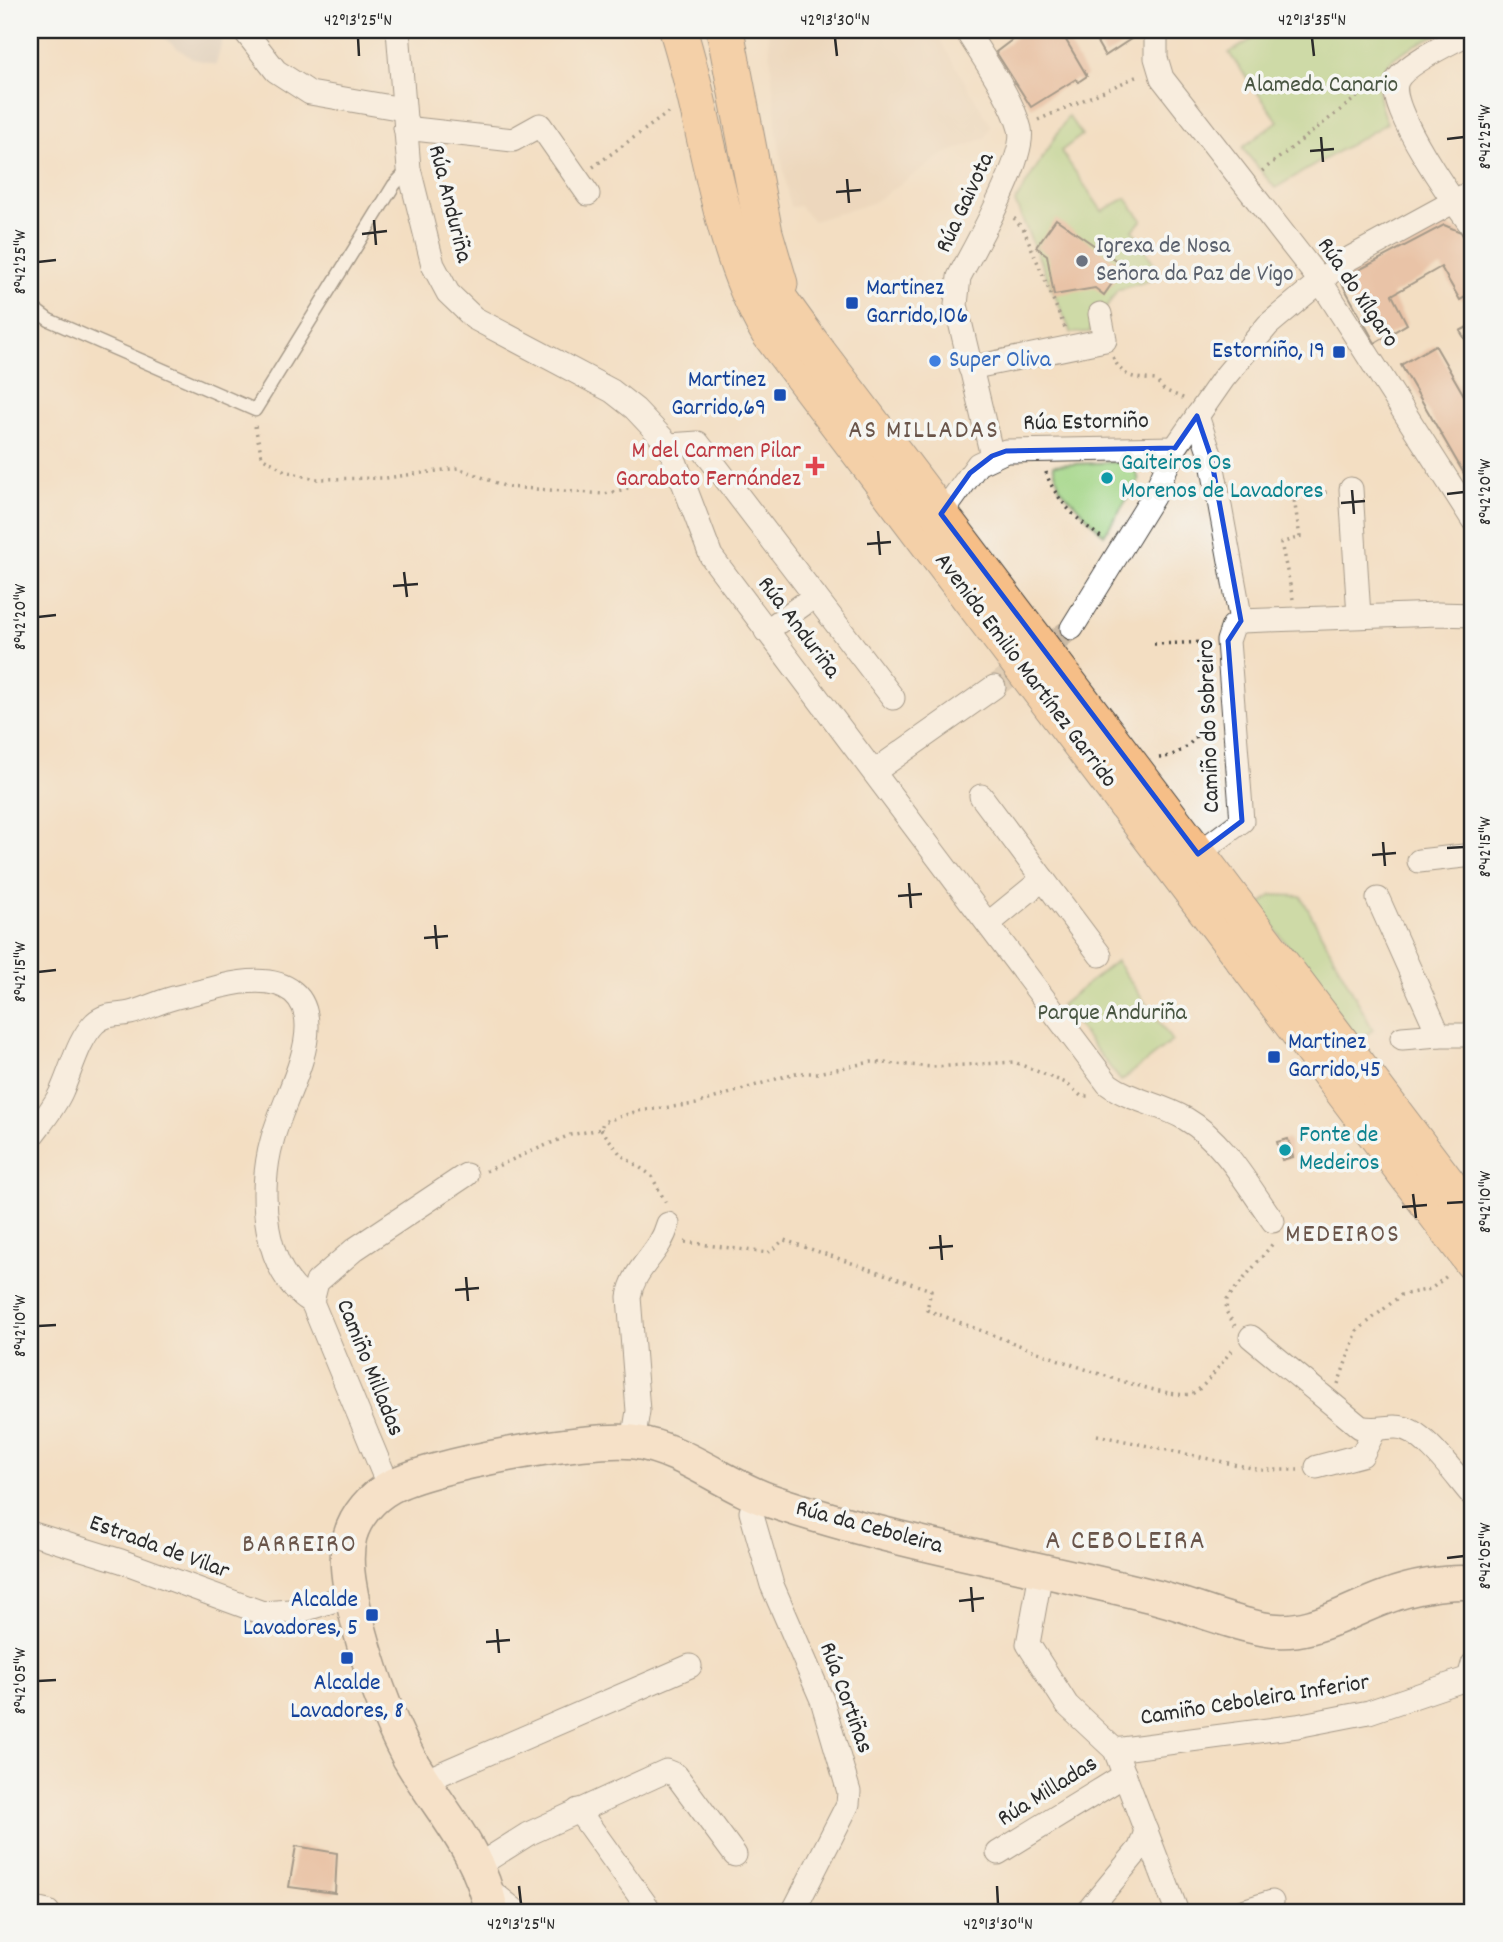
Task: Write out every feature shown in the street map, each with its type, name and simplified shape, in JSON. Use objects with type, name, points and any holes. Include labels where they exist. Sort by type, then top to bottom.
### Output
[{"type":"main road","name":"Avenida Emilio Martínez Garrido","points":[[678,30],[698,95],[733,252],[751,302],[781,349],[934,527],[1198,854],[1473,1218]]},
{"type":"main road","points":[[703,30],[761,259],[780,301],[796,324]]},
{"type":"main road","points":[[725,30],[764,233],[776,276],[796,324]]},
{"type":"main road","name":"Avenida Emilio Martínez Garrido","points":[[796,324],[934,527],[1461,1268]]},
{"type":"street","points":[[244,30],[276,71],[310,93],[404,119],[513,140],[540,125],[582,187]]},
{"type":"street","name":"Rúa Anduriña","points":[[398,30],[409,169],[433,265],[448,293],[474,318],[612,391],[635,409],[669,445],[710,556],[875,771],[1108,1084],[1123,1095],[1186,1119],[1226,1154],[1275,1230]]},
{"type":"street","points":[[966,30],[1020,128]]},
{"type":"street","name":"Rúa do Xílgaro","points":[[1156,30],[1156,58],[1162,78],[1321,282],[1473,520]]},
{"type":"street","points":[[1473,31],[1409,68],[1397,81],[1395,89],[1399,109],[1463,196],[1473,228]]},
{"type":"street","name":"Rúa Gaivota","points":[[992,456],[956,305],[956,291],[959,277],[1013,168],[1019,150],[1020,128]]},
{"type":"street","name":"Rúa Estorniño","points":[[1072,628],[1153,497],[1175,448],[1199,412],[1268,325],[1343,262],[1463,196]]},
{"type":"street","points":[[970,368],[1105,340],[1100,314]]},
{"type":"street","name":"Camiño do Sobreiro","points":[[1199,412],[1211,457],[1241,621]]},
{"type":"street","points":[[669,445],[698,443],[893,698]]},
{"type":"street","name":"Rúa Estorniño","points":[[934,527],[970,473],[992,456],[1006,451],[1175,448]]},
{"type":"street","points":[[1344,490],[1360,616]]},
{"type":"street","points":[[766,631],[815,596]]},
{"type":"street","name":"Camiño do Sobreiro","points":[[1198,854],[1242,821],[1228,641],[1233,626],[1241,621],[1473,615]]},
{"type":"street","points":[[875,771],[994,687]]},
{"type":"street","points":[[981,796],[1100,955]]},
{"type":"street","points":[[1419,861],[1473,855]]},
{"type":"street","points":[[988,924],[1043,880]]},
{"type":"street","points":[[1378,899],[1439,1035]]},
{"type":"street","points":[[30,1138],[61,1093],[86,1034],[96,1022],[109,1015],[130,1013],[240,982],[275,983],[294,990],[306,1010],[305,1034],[301,1060],[271,1143],[266,1182],[267,1218],[281,1265],[300,1295],[312,1302]]},
{"type":"street","points":[[1402,1038],[1473,1035]]},
{"type":"street","name":"Camiño Milladas","points":[[389,1487],[312,1302],[317,1282],[355,1249],[466,1175]]},
{"type":"street","points":[[633,1442],[638,1411],[629,1297],[632,1280],[665,1234]]},
{"type":"street","points":[[1248,1335],[1360,1427],[1374,1431],[1401,1427],[1418,1435],[1473,1496]]},
{"type":"street","points":[[1317,1467],[1362,1455],[1374,1431]]},
{"type":"street","name":"Rúa da Ceboleira","points":[[486,1888],[391,1720],[364,1645],[347,1566],[349,1539],[362,1511],[389,1487],[467,1464],[550,1448],[584,1443],[633,1442],[675,1454],[757,1496],[889,1536],[1041,1573],[1147,1594],[1265,1629],[1307,1628],[1404,1592],[1443,1584],[1473,1583]]},
{"type":"street","name":"Rúa Cortiñas","points":[[757,1496],[751,1512],[772,1585],[822,1700],[849,1792],[848,1804],[793,1912]]},
{"type":"street","name":"Estrada de Vilar","points":[[30,1533],[130,1564],[263,1613],[303,1610],[352,1595]]},
{"type":"street","name":"Rúa Milladas","points":[[1041,1573],[1028,1644],[1067,1705],[1115,1750],[1177,1912]]},
{"type":"street","name":"Camiño Ceboleira Inferior","points":[[1115,1750],[1297,1726],[1369,1712],[1469,1678],[1473,1664]]},
{"type":"street","points":[[424,1781],[690,1666]]},
{"type":"street","points":[[517,1912],[486,1888],[528,1834],[666,1771],[676,1775],[735,1855]]},
{"type":"street","name":"Rúa Milladas","points":[[998,1853],[1125,1775]]},
{"type":"street","points":[[578,1810],[651,1912]]},
{"type":"street","points":[[1087,1912],[1140,1848],[1146,1831]]},
{"type":"street","points":[[1240,1912],[1272,1902]]},
{"type":"street","points":[[30,1908],[48,1912]]},
{"type":"lane","points":[[30,306],[48,320],[255,410],[394,184],[409,169]]},
{"type":"path","points":[[1020,128],[1138,76]]},
{"type":"path","points":[[1260,172],[1371,86],[1380,89]]},
{"type":"path","points":[[582,187],[673,109]]},
{"type":"path","points":[[1008,211],[1024,230],[1073,347]]},
{"type":"path","points":[[1105,340],[1118,369],[1128,377],[1156,380],[1164,390],[1199,412]]},
{"type":"path","points":[[255,410],[255,436],[262,457],[285,471],[315,479],[386,478],[458,468],[507,487],[604,494],[626,489],[644,476],[678,469]]},
{"type":"path","points":[[1044,450],[1049,482],[1082,525],[1119,550]]},
{"type":"path","points":[[1295,610],[1281,543],[1300,537],[1294,499],[1344,490]]},
{"type":"path","points":[[1154,645],[1217,641]]},
{"type":"path","points":[[1156,758],[1169,757],[1197,736],[1204,727],[1210,694]]},
{"type":"path","points":[[601,1129],[603,1122],[638,1111],[696,1104],[795,1073],[844,1069],[871,1062],[933,1067],[1014,1062],[1066,1083],[1081,1096],[1101,1096]]},
{"type":"path","points":[[601,1129],[621,1155],[651,1175],[667,1200],[665,1234],[672,1240],[768,1253],[784,1240],[931,1290],[927,1310],[1148,1390],[1191,1394],[1201,1387],[1248,1335],[1234,1325],[1226,1311],[1227,1299],[1275,1230]]},
{"type":"path","points":[[466,1175],[491,1169],[570,1135],[601,1129]]},
{"type":"path","points":[[1332,1404],[1357,1331],[1401,1296],[1431,1289],[1461,1268]]},
{"type":"path","points":[[1097,1435],[1261,1470],[1317,1467]]},
{"type":"highlighted area","points":[[1197,416],[1211,457],[1241,621],[1228,641],[1242,821],[1198,854],[941,514],[970,473],[992,456],[1006,451],[1175,448]]},
{"type":"shaded area","points":[[153,30],[222,30],[224,33],[216,65],[191,58]]},
{"type":"shaded area","points":[[768,30],[934,30],[991,126],[985,138],[945,154],[872,203],[813,221],[800,206],[790,207],[777,133]]},
{"type":"green space","name":"Alameda Canario","points":[[1268,30],[1445,30],[1399,55],[1388,63],[1381,73],[1378,86],[1387,123],[1275,188],[1242,148],[1278,121],[1229,53]]},
{"type":"green space","points":[[1068,116],[1082,135],[1061,151],[1102,211],[1126,198],[1142,220],[1133,230],[1162,277],[1117,290],[1107,307],[1092,310],[1090,332],[1071,333],[1015,202]]},
{"type":"green space","points":[[1118,462],[1135,470],[1139,480],[1104,535],[1060,488],[1053,465]]},
{"type":"green space","points":[[1272,895],[1301,896],[1373,1030],[1358,1040],[1258,906]]},
{"type":"green space","name":"Parque Anduriña","points":[[1116,961],[1172,1041],[1121,1081],[1061,1005]]},
{"type":"building","points":[[1025,30],[1060,30],[1087,76],[1078,82],[1076,79],[1031,107],[996,52]]},
{"type":"building","points":[[1090,30],[1134,30],[1137,35],[1105,56]]},
{"type":"building","name":"Igrexa de Nosa Señora da Paz de Vigo","points":[[1056,219],[1124,266],[1104,295],[1095,288],[1054,295],[1047,255],[1036,247]]},
{"type":"building","points":[[1444,225],[1461,232],[1473,254],[1473,292],[1460,300],[1441,267],[1392,295],[1407,324],[1375,343],[1340,280]]},
{"type":"building","points":[[1473,324],[1473,352],[1460,331]]},
{"type":"building","points":[[1435,345],[1473,411],[1473,489],[1401,365]]},
{"type":"building","name":"Fonte de Medeiros","points":[[1288,1139],[1293,1157],[1282,1160],[1277,1142]]},
{"type":"building","points":[[296,1846],[337,1853],[335,1893],[289,1887]]},
{"type":"tunnel","points":[[994,687],[1072,628]]},
{"type":"place","name":"Igrexa de Nosa Señora da Paz de Vigo","points":[[1082,261]]},
{"type":"place","name":"Martinez Garrido,106","points":[[852,303]]},
{"type":"place","name":"Estorniño, 19","points":[[1339,352]]},
{"type":"place","name":"Super Oliva","points":[[935,361]]},
{"type":"place","name":"Martinez Garrido,69","points":[[780,395]]},
{"type":"place","name":"M del Carmen Pilar Garabato Fernández","points":[[815,466]]},
{"type":"place","name":"Gaiteiros Os Morenos de Lavadores","points":[[1107,478]]},
{"type":"place","name":"Martinez Garrido,45","points":[[1274,1057]]},
{"type":"place","name":"Fonte de Medeiros","points":[[1285,1150]]},
{"type":"place","name":"Alcalde Lavadores, 5","points":[[372,1615]]},
{"type":"place","name":"Alcalde Lavadores, 8","points":[[347,1658]]},
{"type":"district","name":"AS MILLADAS","points":[[924,431]]},
{"type":"district","name":"MEDEIROS","points":[[1343,1235]]},
{"type":"district","name":"A CEBOLEIRA","points":[[1126,1543]]},
{"type":"district","name":"BARREIRO","points":[[300,1545]]}]
